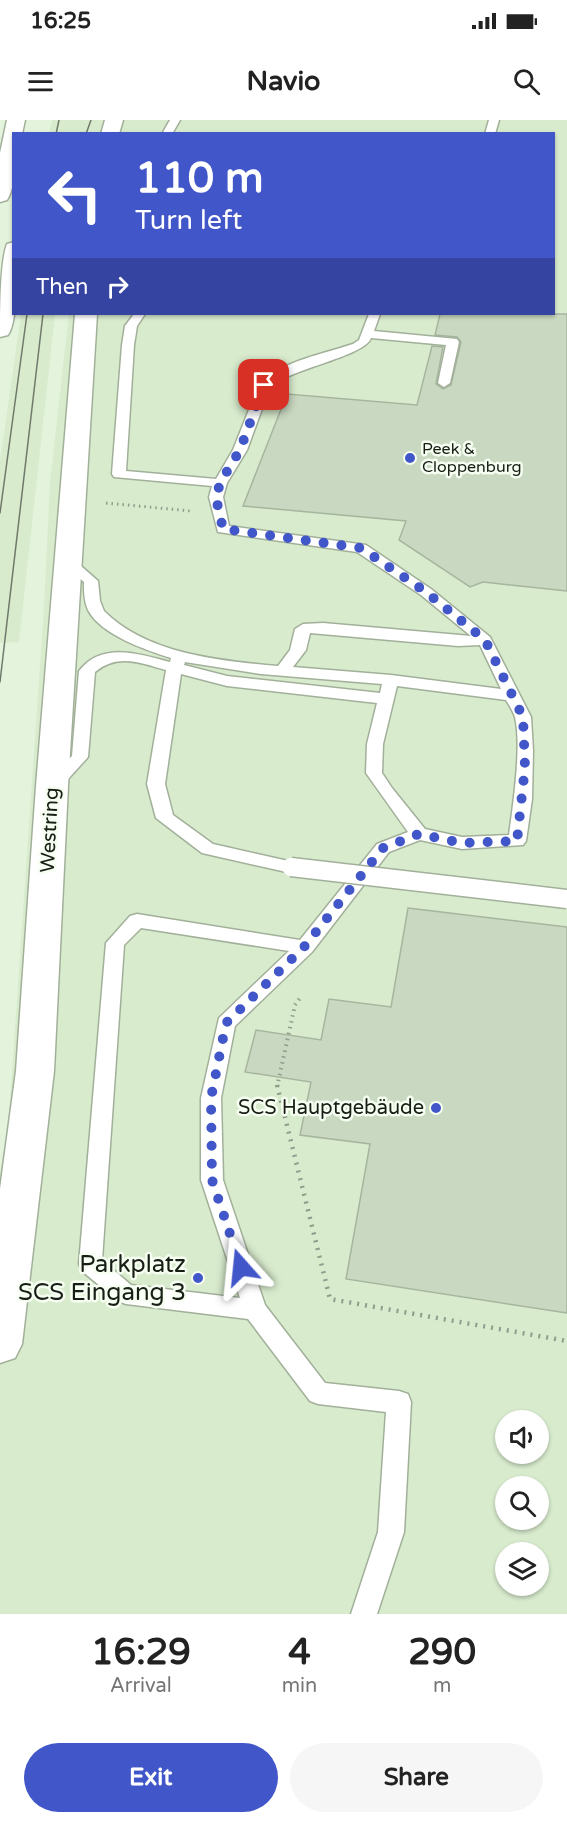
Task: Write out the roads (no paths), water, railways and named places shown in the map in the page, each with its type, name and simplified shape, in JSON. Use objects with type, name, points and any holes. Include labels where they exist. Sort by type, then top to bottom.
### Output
[{"type":"street","points":[[1,188],[12,138]]},
{"type":"street","points":[[0,330],[12,260]]},
{"type":"street","name":"Westring","points":[[0,1344],[35,1071],[52,786],[87,315]]},
{"type":"lane","points":[[138,315],[131,326],[128,345],[119,474],[220,483]]},
{"type":"lane","points":[[364,1614],[391,1532],[399,1402],[318,1393],[255,1310],[212,1180],[211,1098],[226,1023],[304,947],[383,848],[419,834],[462,843],[517,841],[523,799],[525,751],[523,717],[485,640],[426,592],[361,548],[223,529],[216,498],[220,483],[240,450],[264,385],[272,378],[357,347],[364,342],[374,315]]},
{"type":"lane","points":[[367,334],[453,342],[444,383]]},
{"type":"lane","points":[[68,562],[91,581],[91,600],[101,617],[177,663],[227,681],[386,699]]},
{"type":"lane","points":[[283,670],[298,650],[303,629],[323,628],[458,641],[485,640]]},
{"type":"lane","points":[[52,786],[80,757],[87,671],[100,660],[117,656],[177,663],[212,663],[283,670],[514,696]]},
{"type":"lane","points":[[177,663],[156,784],[165,818],[208,849],[291,867],[567,899]]},
{"type":"lane","points":[[391,681],[375,744],[374,773],[419,834]]},
{"type":"lane","points":[[255,1310],[126,1294],[90,1264],[115,943],[137,921],[304,947]]},
{"type":"tram line","points":[[56,132],[59,120]]},
{"type":"tram line","points":[[87,132],[91,120]]},
{"type":"tram line","points":[[0,513],[27,315]]},
{"type":"tram line","points":[[0,682],[43,315]]},
{"type":"place","name":"Peek & Cloppenburg","points":[[410,458]]},
{"type":"place","name":"SCS Hauptgebäude","points":[[436,1108]]},
{"type":"place","name":"Parkplatz SCS Eingang 3","points":[[198,1278]]}]
